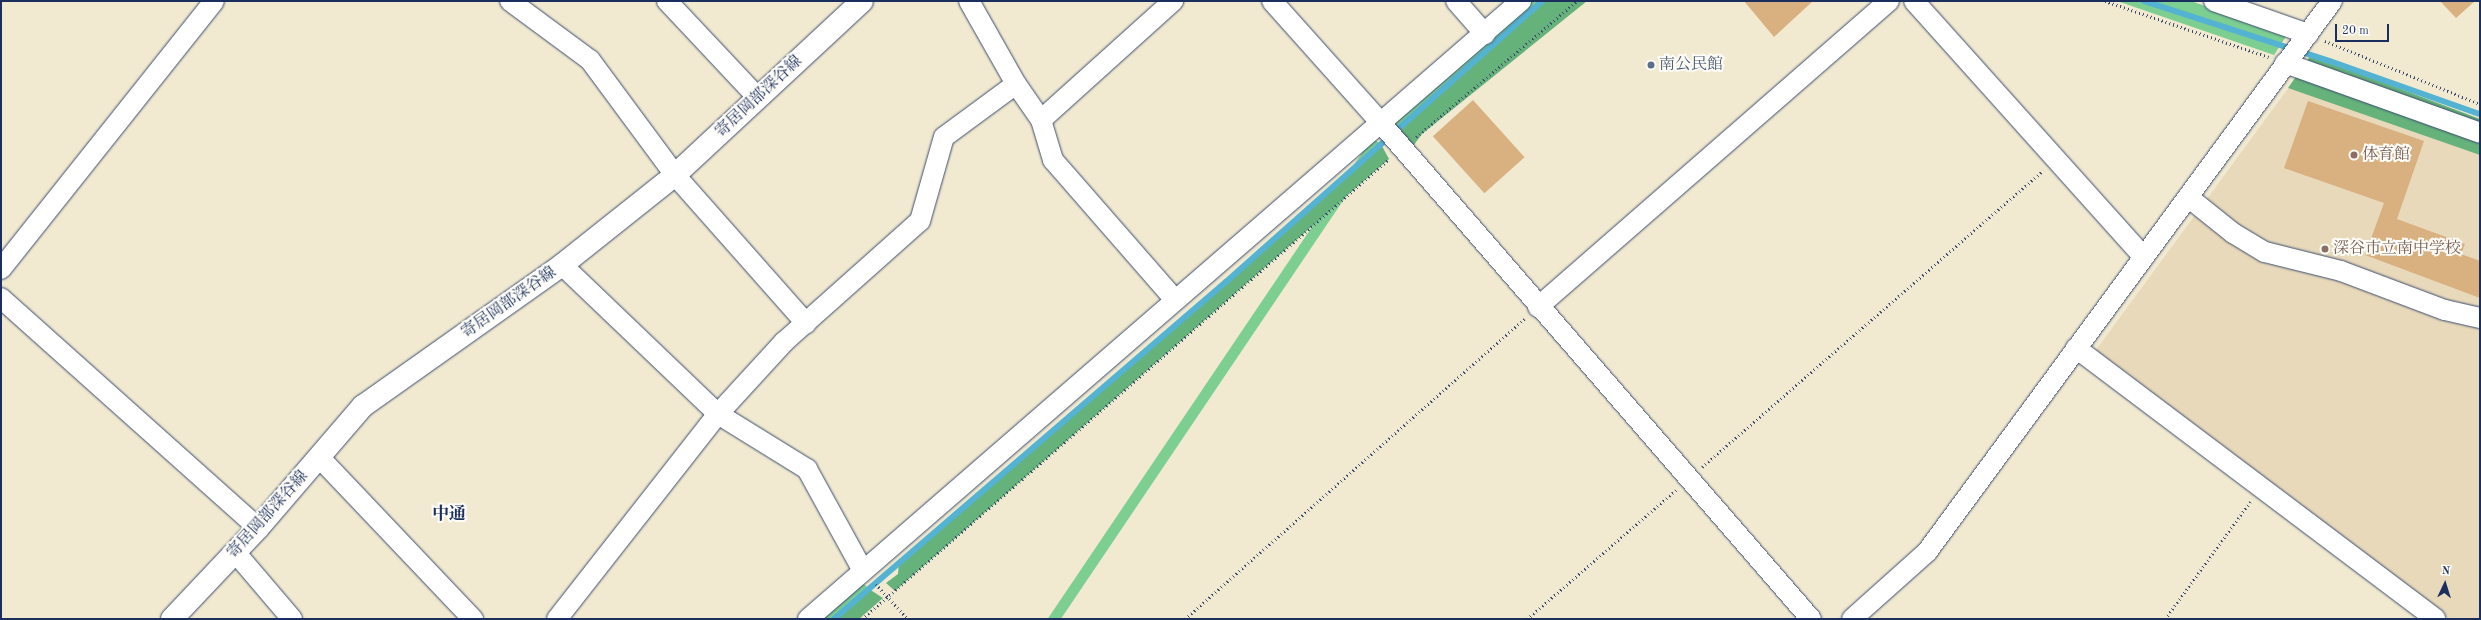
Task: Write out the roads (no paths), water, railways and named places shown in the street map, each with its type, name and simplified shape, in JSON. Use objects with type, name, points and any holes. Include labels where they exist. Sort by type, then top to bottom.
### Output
[{"type":"main road","name":"寄居岡部深谷線","points":[[172,619],[258,528],[363,406],[562,265],[675,175],[862,1]]},
{"type":"street","points":[[1,269],[214,1]]},
{"type":"street","points":[[510,1],[590,60],[675,175],[806,323]]},
{"type":"street","points":[[667,1],[758,98]]},
{"type":"street","points":[[969,1],[1016,84],[1041,120],[1053,160],[1175,300]]},
{"type":"street","points":[[1041,120],[1173,1]]},
{"type":"street","points":[[1272,1],[1380,122],[1538,307],[1690,478],[1811,619]]},
{"type":"street","points":[[1456,1],[1485,34]]},
{"type":"street","points":[[808,619],[1380,122],[1485,34],[1521,1]]},
{"type":"street","points":[[1538,307],[1889,1]]},
{"type":"street","points":[[1914,1],[2144,256]]},
{"type":"street","points":[[2214,1],[2308,34]]},
{"type":"street","points":[[1852,619],[1927,552],[2332,1]]},
{"type":"street","points":[[2285,63],[2480,133]]},
{"type":"street","points":[[557,619],[718,414],[784,342],[920,220],[944,137],[1016,84]]},
{"type":"street","points":[[2188,197],[2233,233],[2265,252],[2341,272],[2445,310],[2480,318]]},
{"type":"street","points":[[562,265],[718,414],[807,469],[863,571]]},
{"type":"street","points":[[1,298],[258,528]]},
{"type":"street","points":[[2076,348],[2435,619]]},
{"type":"street","points":[[319,457],[473,619]]},
{"type":"street","points":[[235,552],[292,619]]},
{"type":"waterway","points":[[834,619],[1226,282],[1543,1]]},
{"type":"waterway","points":[[2144,1],[2330,61],[2480,114]]},
{"type":"place","name":"南公民館","points":[[1651,65]]},
{"type":"place","name":"体育館","points":[[2354,155]]},
{"type":"place","name":"深谷市立南中学校","points":[[2325,249]]},
{"type":"district","name":"中通","points":[[449,515]]}]
